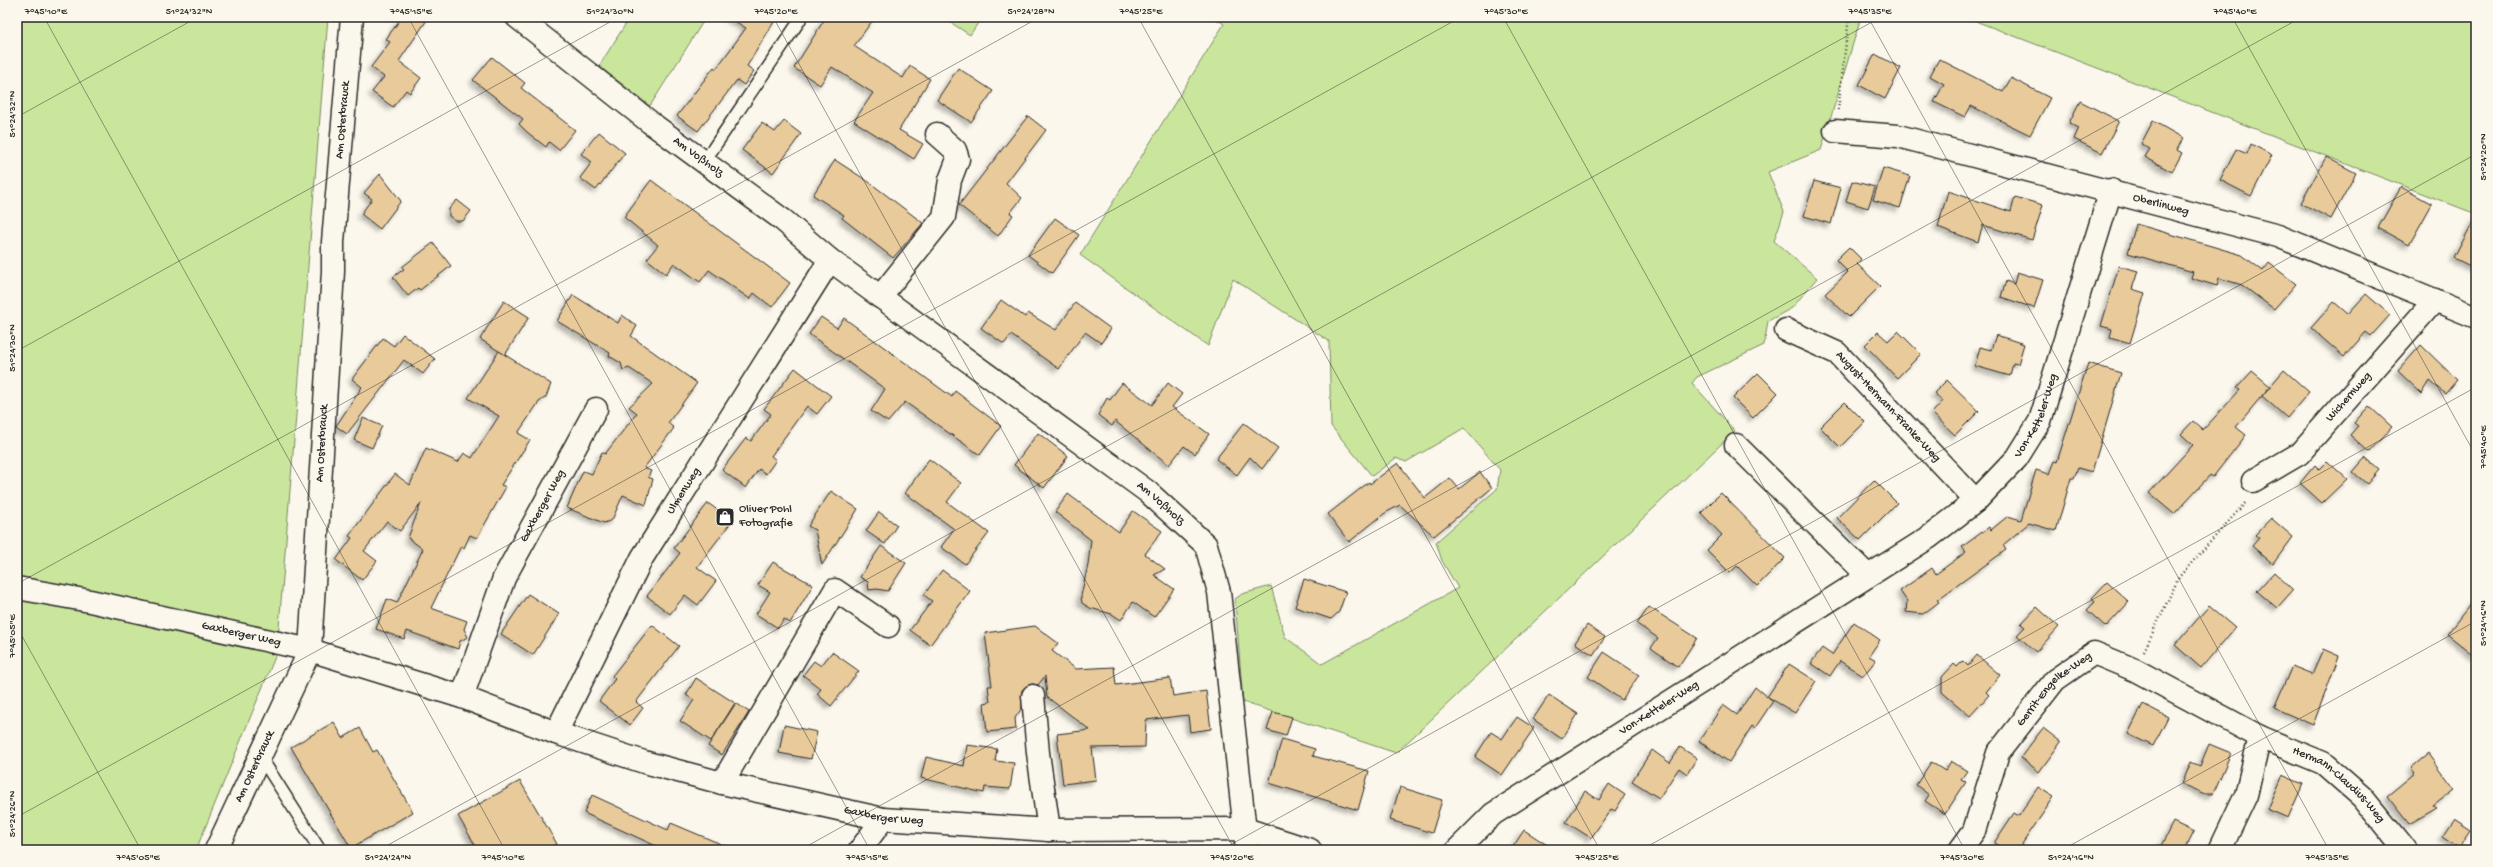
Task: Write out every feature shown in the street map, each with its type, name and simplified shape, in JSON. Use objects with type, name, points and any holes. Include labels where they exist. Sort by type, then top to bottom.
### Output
[{"type":"street","name":"Am Osterbrauck","points":[[216,850],[310,650],[333,271],[333,242],[352,17]]},
{"type":"street","name":"Am Voßholz","points":[[517,17],[704,162],[783,220],[830,260],[1148,492],[1206,545],[1219,592],[1246,840]]},
{"type":"street","name":"Oberlinweg","points":[[1835,132],[1898,136],[2111,190],[2278,236],[2476,317]]},
{"type":"street","points":[[880,297],[944,217],[950,180],[958,159],[954,150],[938,134]]},
{"type":"street","name":"Von-Ketteler-Weg","points":[[1457,850],[1492,814],[1928,538],[1976,501],[2017,458],[2040,421],[2111,190]]},
{"type":"street","name":"Ulmenweg","points":[[556,733],[642,558],[830,260]]},
{"type":"street","name":"Wichernweg","points":[[2253,481],[2299,454],[2435,300]]},
{"type":"street","name":"August-Hermann-Franke-Weg","points":[[1786,330],[1836,353],[1976,501]]},
{"type":"street","name":"Gaxberger Weg","points":[[462,697],[504,578],[596,409]]},
{"type":"street","points":[[1736,445],[1868,576]]},
{"type":"street","name":"Gaxberger Weg","points":[[17,588],[90,601],[310,650],[462,697],[556,733],[644,762],[722,783],[883,819],[1049,830],[1246,840],[1310,850]]},
{"type":"street","points":[[722,783],[835,590],[888,626]]},
{"type":"street","name":"Gerrit-Engelke-Weg","points":[[1960,850],[1974,832],[1998,753],[2055,680],[2094,653],[2135,670],[2260,737]]},
{"type":"street","points":[[1033,696],[1049,830]]},
{"type":"street","points":[[2220,850],[2246,795],[2260,737]]},
{"type":"street","name":"Hermann-Claudius-Weg","points":[[2260,737],[2323,763],[2362,797],[2405,850]]},
{"type":"street","points":[[860,850],[883,819]]},
{"type":"lane","points":[[704,162],[800,20]]},
{"type":"lane","points":[[260,756],[320,850]]},
{"type":"path","points":[[1835,132],[1849,17]]},
{"type":"path","points":[[2135,670],[2179,577],[2245,504],[2253,481]]},
{"type":"green space","points":[[17,17],[328,17],[277,652],[196,850],[17,850]]},
{"type":"green space","points":[[630,17],[706,17],[650,106],[599,66]]},
{"type":"green space","points":[[942,17],[982,17],[970,35]]},
{"type":"green space","points":[[1213,17],[1861,17],[1821,150],[1768,172],[1784,212],[1774,241],[1817,278],[1792,308],[1768,321],[1764,345],[1697,377],[1692,383],[1735,431],[1396,753],[1243,702],[1235,599],[1242,594],[1271,586],[1285,637],[1322,664],[1458,588],[1442,561],[1436,542],[1497,489],[1500,470],[1464,428],[1406,462],[1396,458],[1372,476],[1331,426],[1329,341],[1233,279],[1208,346],[1080,255],[1224,24]]},
{"type":"green space","points":[[1965,17],[2476,17],[2476,214]]},
{"type":"building","points":[[402,17],[429,17],[399,61],[421,78],[410,93],[406,90],[393,107],[372,92],[384,77],[371,67],[390,42],[386,39]]},
{"type":"building","points":[[728,17],[777,17],[747,66],[754,71],[744,85],[737,80],[698,131],[677,116],[714,67],[716,69],[746,28]]},
{"type":"building","points":[[826,17],[875,17],[854,46],[903,78],[910,66],[930,79],[899,130],[923,144],[914,159],[854,121],[873,93],[832,67],[820,85],[794,68]]},
{"type":"building","points":[[1875,54],[1901,68],[1885,99],[1859,85]]},
{"type":"building","points":[[492,57],[525,83],[521,88],[575,130],[559,150],[549,142],[546,147],[527,132],[519,124],[523,119],[473,80]]},
{"type":"building","points":[[1939,59],[2003,92],[2011,78],[2050,98],[2030,135],[1971,106],[1965,117],[1934,102],[1944,84],[1930,76]]},
{"type":"building","points":[[958,68],[993,91],[971,122],[937,100]]},
{"type":"building","points":[[2080,101],[2119,121],[2102,153],[2074,139],[2079,128],[2069,123]]},
{"type":"building","points":[[1028,116],[1046,130],[1006,183],[1022,198],[1010,213],[1013,215],[998,236],[959,205]]},
{"type":"building","points":[[784,121],[801,134],[773,173],[742,150],[762,123],[775,132]]},
{"type":"building","points":[[2153,121],[2183,138],[2177,150],[2182,153],[2172,172],[2145,157],[2150,149],[2141,144]]},
{"type":"building","points":[[599,132],[625,153],[596,190],[580,178],[592,162],[581,154]]},
{"type":"building","points":[[2251,144],[2272,155],[2251,196],[2220,180],[2236,149],[2247,154]]},
{"type":"building","points":[[2326,157],[2356,173],[2331,219],[2301,203]]},
{"type":"building","points":[[835,160],[869,182],[923,223],[893,258],[842,218],[844,215],[813,195]]},
{"type":"building","points":[[1883,168],[1910,176],[1900,208],[1873,200]]},
{"type":"building","points":[[380,174],[401,201],[380,229],[361,214],[372,199],[364,193]]},
{"type":"building","points":[[651,180],[790,283],[772,307],[754,293],[750,299],[709,270],[700,282],[674,263],[666,274],[647,259],[658,245],[624,217]]},
{"type":"building","points":[[1814,181],[1841,188],[1831,224],[1804,216]]},
{"type":"building","points":[[1852,181],[1875,187],[1868,208],[1846,201]]},
{"type":"building","points":[[2401,187],[2432,204],[2409,245],[2378,228]]},
{"type":"building","points":[[1948,191],[2011,212],[2015,197],[2043,205],[2032,240],[1983,225],[1978,242],[1938,227]]},
{"type":"building","points":[[457,200],[471,211],[463,221],[456,221],[449,216],[449,209]]},
{"type":"building","points":[[2476,216],[2476,269],[2454,258]]},
{"type":"building","points":[[1055,218],[1079,235],[1052,273],[1028,255]]},
{"type":"building","points":[[2136,224],[2242,255],[2263,271],[2269,263],[2296,284],[2274,309],[2242,285],[2219,278],[2217,286],[2191,278],[2193,272],[2128,253]]},
{"type":"building","points":[[433,243],[451,266],[420,290],[418,288],[408,296],[393,277],[404,269],[402,267]]},
{"type":"building","points":[[1849,247],[1861,259],[1857,264],[1880,286],[1849,317],[1825,294],[1848,272],[1836,260]]},
{"type":"building","points":[[2119,266],[2138,271],[2132,289],[2145,293],[2130,343],[2110,337],[2112,329],[2101,326]]},
{"type":"building","points":[[2017,272],[2043,280],[2034,308],[2001,297],[2006,281],[2014,284]]},
{"type":"building","points":[[2366,294],[2390,315],[2371,336],[2366,332],[2344,357],[2311,328],[2334,302],[2348,314]]},
{"type":"building","points":[[573,295],[618,323],[622,315],[637,326],[631,336],[697,383],[668,423],[674,428],[644,468],[651,471],[648,477],[653,479],[646,505],[623,495],[612,520],[604,523],[567,508],[583,471],[592,474],[602,452],[605,454],[637,413],[629,407],[653,384],[629,368],[623,370],[621,363],[609,356],[610,353],[557,321]]},
{"type":"building","points":[[1001,300],[1025,317],[1028,313],[1056,330],[1075,303],[1111,329],[1101,343],[1085,332],[1059,369],[1011,335],[1004,344],[981,328]]},
{"type":"building","points":[[504,301],[529,317],[505,355],[480,339]]},
{"type":"building","points":[[821,317],[837,328],[844,318],[952,397],[955,391],[1001,426],[980,455],[905,402],[888,422],[871,411],[885,389],[809,334]]},
{"type":"building","points":[[1898,331],[1921,354],[1897,378],[1865,345],[1878,332],[1888,341]]},
{"type":"building","points":[[403,334],[435,359],[423,374],[404,360],[347,434],[336,426],[362,387],[352,379],[383,338],[394,346]]},
{"type":"building","points":[[1996,335],[2024,344],[2018,364],[2013,363],[2010,376],[1975,366],[1980,347],[1991,350]]},
{"type":"building","points":[[2421,345],[2457,380],[2445,394],[2430,381],[2422,394],[2398,371]]},
{"type":"building","points":[[499,351],[551,384],[546,397],[539,402],[518,433],[530,440],[501,485],[506,487],[477,538],[470,535],[464,548],[461,546],[431,608],[467,621],[464,629],[468,637],[460,641],[458,649],[407,631],[404,639],[376,629],[387,599],[397,603],[423,549],[408,538],[421,503],[400,531],[387,521],[364,551],[377,561],[362,580],[336,560],[352,538],[349,536],[395,474],[410,485],[426,448],[458,462],[464,453],[472,458],[499,416],[468,398]]},
{"type":"building","points":[[2088,363],[2121,373],[2092,472],[2078,468],[2074,478],[2071,478],[2056,531],[2029,523],[2003,545],[2006,550],[1937,600],[1939,602],[1923,614],[1906,612],[1907,601],[1900,591],[1932,568],[1936,574],[1966,552],[1962,547],[1989,527],[1991,530],[2008,516],[2021,520],[2036,470],[2049,474],[2054,461],[2057,462]]},
{"type":"building","points":[[795,368],[831,396],[817,414],[807,406],[771,456],[776,460],[766,474],[759,469],[746,488],[722,470],[746,438],[751,441],[771,414],[764,409]]},
{"type":"building","points":[[2284,370],[2309,392],[2287,418],[2262,396]]},
{"type":"building","points":[[2252,371],[2270,386],[2236,427],[2246,435],[2213,477],[2210,475],[2174,514],[2149,493],[2193,445],[2181,434],[2193,421],[2203,430],[2240,390],[2237,388]]},
{"type":"building","points":[[1758,373],[1778,393],[1753,418],[1733,398]]},
{"type":"building","points":[[1947,380],[1979,411],[1955,435],[1932,413],[1943,401],[1934,393]]},
{"type":"building","points":[[1122,383],[1152,405],[1168,383],[1182,394],[1172,407],[1209,434],[1195,454],[1184,446],[1169,465],[1115,421],[1112,426],[1098,415],[1107,398],[1110,400]]},
{"type":"building","points":[[1845,402],[1865,422],[1840,447],[1820,427]]},
{"type":"building","points":[[2369,406],[2392,427],[2369,452],[2350,435],[2358,426],[2354,423]]},
{"type":"building","points":[[363,418],[382,426],[372,448],[354,440]]},
{"type":"building","points":[[1244,423],[1278,448],[1262,469],[1250,457],[1237,475],[1216,459]]},
{"type":"building","points":[[1038,433],[1068,456],[1044,488],[1014,465]]},
{"type":"building","points":[[2365,458],[2379,470],[2367,484],[2353,472]]},
{"type":"building","points":[[929,459],[961,483],[947,502],[989,533],[965,564],[941,547],[954,529],[905,493]]},
{"type":"building","points":[[2327,461],[2347,479],[2322,503],[2300,483],[2315,465],[2319,469]]},
{"type":"building","points":[[1398,463],[1425,498],[1450,478],[1459,489],[1480,472],[1492,488],[1434,536],[1400,505],[1385,513],[1349,542],[1328,514],[1369,482],[1370,484]]},
{"type":"building","points":[[1874,480],[1897,503],[1860,540],[1837,518]]},
{"type":"building","points":[[831,491],[858,509],[822,565],[815,530],[808,526]]},
{"type":"building","points":[[1721,493],[1785,558],[1757,586],[1737,566],[1730,573],[1707,550],[1722,535],[1701,513]]},
{"type":"building","points":[[1068,494],[1119,532],[1133,511],[1162,531],[1145,554],[1165,569],[1154,575],[1174,589],[1154,617],[1133,602],[1121,620],[1112,614],[1090,608],[1082,603],[1081,596],[1088,565],[1091,540],[1055,512]]},
{"type":"building","points":[[708,503],[732,521],[697,567],[716,581],[698,605],[685,595],[670,614],[647,596],[680,553],[674,548]]},
{"type":"building","points":[[879,512],[897,525],[885,544],[866,531]]},
{"type":"building","points":[[2271,518],[2293,537],[2273,564],[2252,546],[2259,538],[2255,535]]},
{"type":"building","points":[[881,546],[906,563],[888,591],[877,589],[869,590],[868,582],[860,577]]},
{"type":"building","points":[[773,562],[813,585],[790,623],[784,619],[778,628],[756,614],[770,592],[758,585]]},
{"type":"building","points":[[942,570],[970,591],[930,645],[910,630],[932,601],[924,595]]},
{"type":"building","points":[[2274,572],[2293,590],[2277,608],[2257,591]]},
{"type":"building","points":[[1304,579],[1346,592],[1339,612],[1331,619],[1295,607]]},
{"type":"building","points":[[2107,582],[2129,602],[2106,627],[2087,610],[2095,602],[2092,598]]},
{"type":"building","points":[[528,594],[559,614],[533,655],[501,634]]},
{"type":"building","points":[[2476,597],[2476,657],[2447,634]]},
{"type":"building","points":[[2209,606],[2235,628],[2201,668],[2175,645]]},
{"type":"building","points":[[1649,607],[1697,638],[1678,667],[1651,648],[1658,638],[1637,624]]},
{"type":"building","points":[[2037,607],[2059,627],[2036,652],[2017,635],[2025,627],[2021,624]]},
{"type":"building","points":[[1854,622],[1880,640],[1869,656],[1876,660],[1863,676],[1840,661],[1830,676],[1811,663],[1822,648],[1832,655]]},
{"type":"building","points":[[652,625],[679,646],[636,702],[643,708],[630,725],[599,701],[615,679],[612,676]]},
{"type":"building","points":[[1587,625],[1605,637],[1593,655],[1575,643]]},
{"type":"building","points":[[1035,626],[1058,643],[1052,651],[1076,669],[1114,667],[1116,685],[1170,678],[1173,696],[1206,691],[1211,729],[1190,732],[1188,715],[1146,720],[1145,747],[1092,748],[1096,780],[1063,784],[1057,734],[1090,730],[1047,697],[1045,676],[1038,685],[1032,684],[1022,690],[1022,708],[1015,718],[1016,729],[987,732],[984,703],[990,702],[988,686],[992,686],[985,633]]},
{"type":"building","points":[[2323,649],[2339,656],[2313,725],[2274,708],[2292,666],[2312,674]]},
{"type":"building","points":[[832,652],[859,671],[831,706],[817,694],[821,689],[803,675],[814,661],[821,666]]},
{"type":"building","points":[[1604,652],[1639,675],[1622,700],[1588,677]]},
{"type":"building","points":[[1977,655],[2000,675],[1986,692],[1989,695],[1970,716],[1942,692],[1942,677],[1954,664],[1957,667],[1963,661],[1968,666]]},
{"type":"building","points":[[1789,664],[1816,681],[1795,713],[1768,697],[1773,701],[1755,728],[1752,726],[1729,762],[1699,741],[1723,705],[1737,715],[1755,687],[1767,697]]},
{"type":"building","points":[[696,678],[735,703],[711,741],[680,721],[694,700],[686,695]]},
{"type":"building","points":[[1549,695],[1578,714],[1562,739],[1533,719]]},
{"type":"building","points":[[736,703],[749,712],[722,755],[708,746]]},
{"type":"building","points":[[2143,704],[2168,717],[2153,746],[2128,734]]},
{"type":"building","points":[[1273,712],[1292,717],[1286,736],[1267,730]]},
{"type":"building","points":[[1517,717],[1534,728],[1502,775],[1475,757],[1491,732],[1502,739]]},
{"type":"building","points":[[334,722],[343,738],[360,728],[373,752],[377,750],[413,812],[351,848],[291,747]]},
{"type":"building","points":[[784,725],[817,732],[811,759],[779,753]]},
{"type":"building","points":[[2043,728],[2061,742],[2039,772],[2021,757]]},
{"type":"building","points":[[1282,739],[1315,749],[1313,756],[1369,771],[1358,810],[1269,783]]},
{"type":"building","points":[[2209,744],[2231,753],[2213,794],[2206,794],[2182,784],[2191,762],[2200,766]]},
{"type":"building","points":[[967,745],[997,749],[995,761],[1014,763],[1010,789],[985,787],[984,793],[921,778],[926,757],[964,766]]},
{"type":"building","points":[[1680,747],[1697,758],[1687,774],[1679,768],[1659,798],[1632,781],[1652,750],[1670,763]]},
{"type":"building","points":[[2428,754],[2454,789],[2433,805],[2437,808],[2409,824],[2387,796],[2415,773],[2411,768]]},
{"type":"building","points":[[1951,761],[1967,771],[1961,779],[1966,782],[1945,814],[1925,801],[1929,795],[1916,785],[1931,762],[1945,771]]},
{"type":"building","points":[[2282,775],[2303,784],[2288,818],[2267,809]]},
{"type":"building","points":[[520,781],[557,844],[546,850],[478,850],[458,816]]},
{"type":"building","points":[[1609,784],[1625,795],[1615,811],[1611,809],[1591,838],[1566,822],[1585,791],[1599,800]]},
{"type":"building","points":[[1400,787],[1442,800],[1432,833],[1390,820]]},
{"type":"building","points":[[2038,787],[2054,797],[2018,850],[2005,850],[1994,843],[2014,813],[2019,816]]},
{"type":"building","points":[[592,795],[668,830],[671,823],[735,850],[665,850],[584,813]]},
{"type":"building","points":[[2454,819],[2471,830],[2459,848],[2442,837]]},
{"type":"building","points":[[2173,822],[2194,832],[2185,850],[2159,850]]},
{"type":"building","points":[[1524,830],[1555,850],[1511,850]]},
{"type":"place","name":"Oliver Pohl Fotografie","points":[[725,517]]}]
